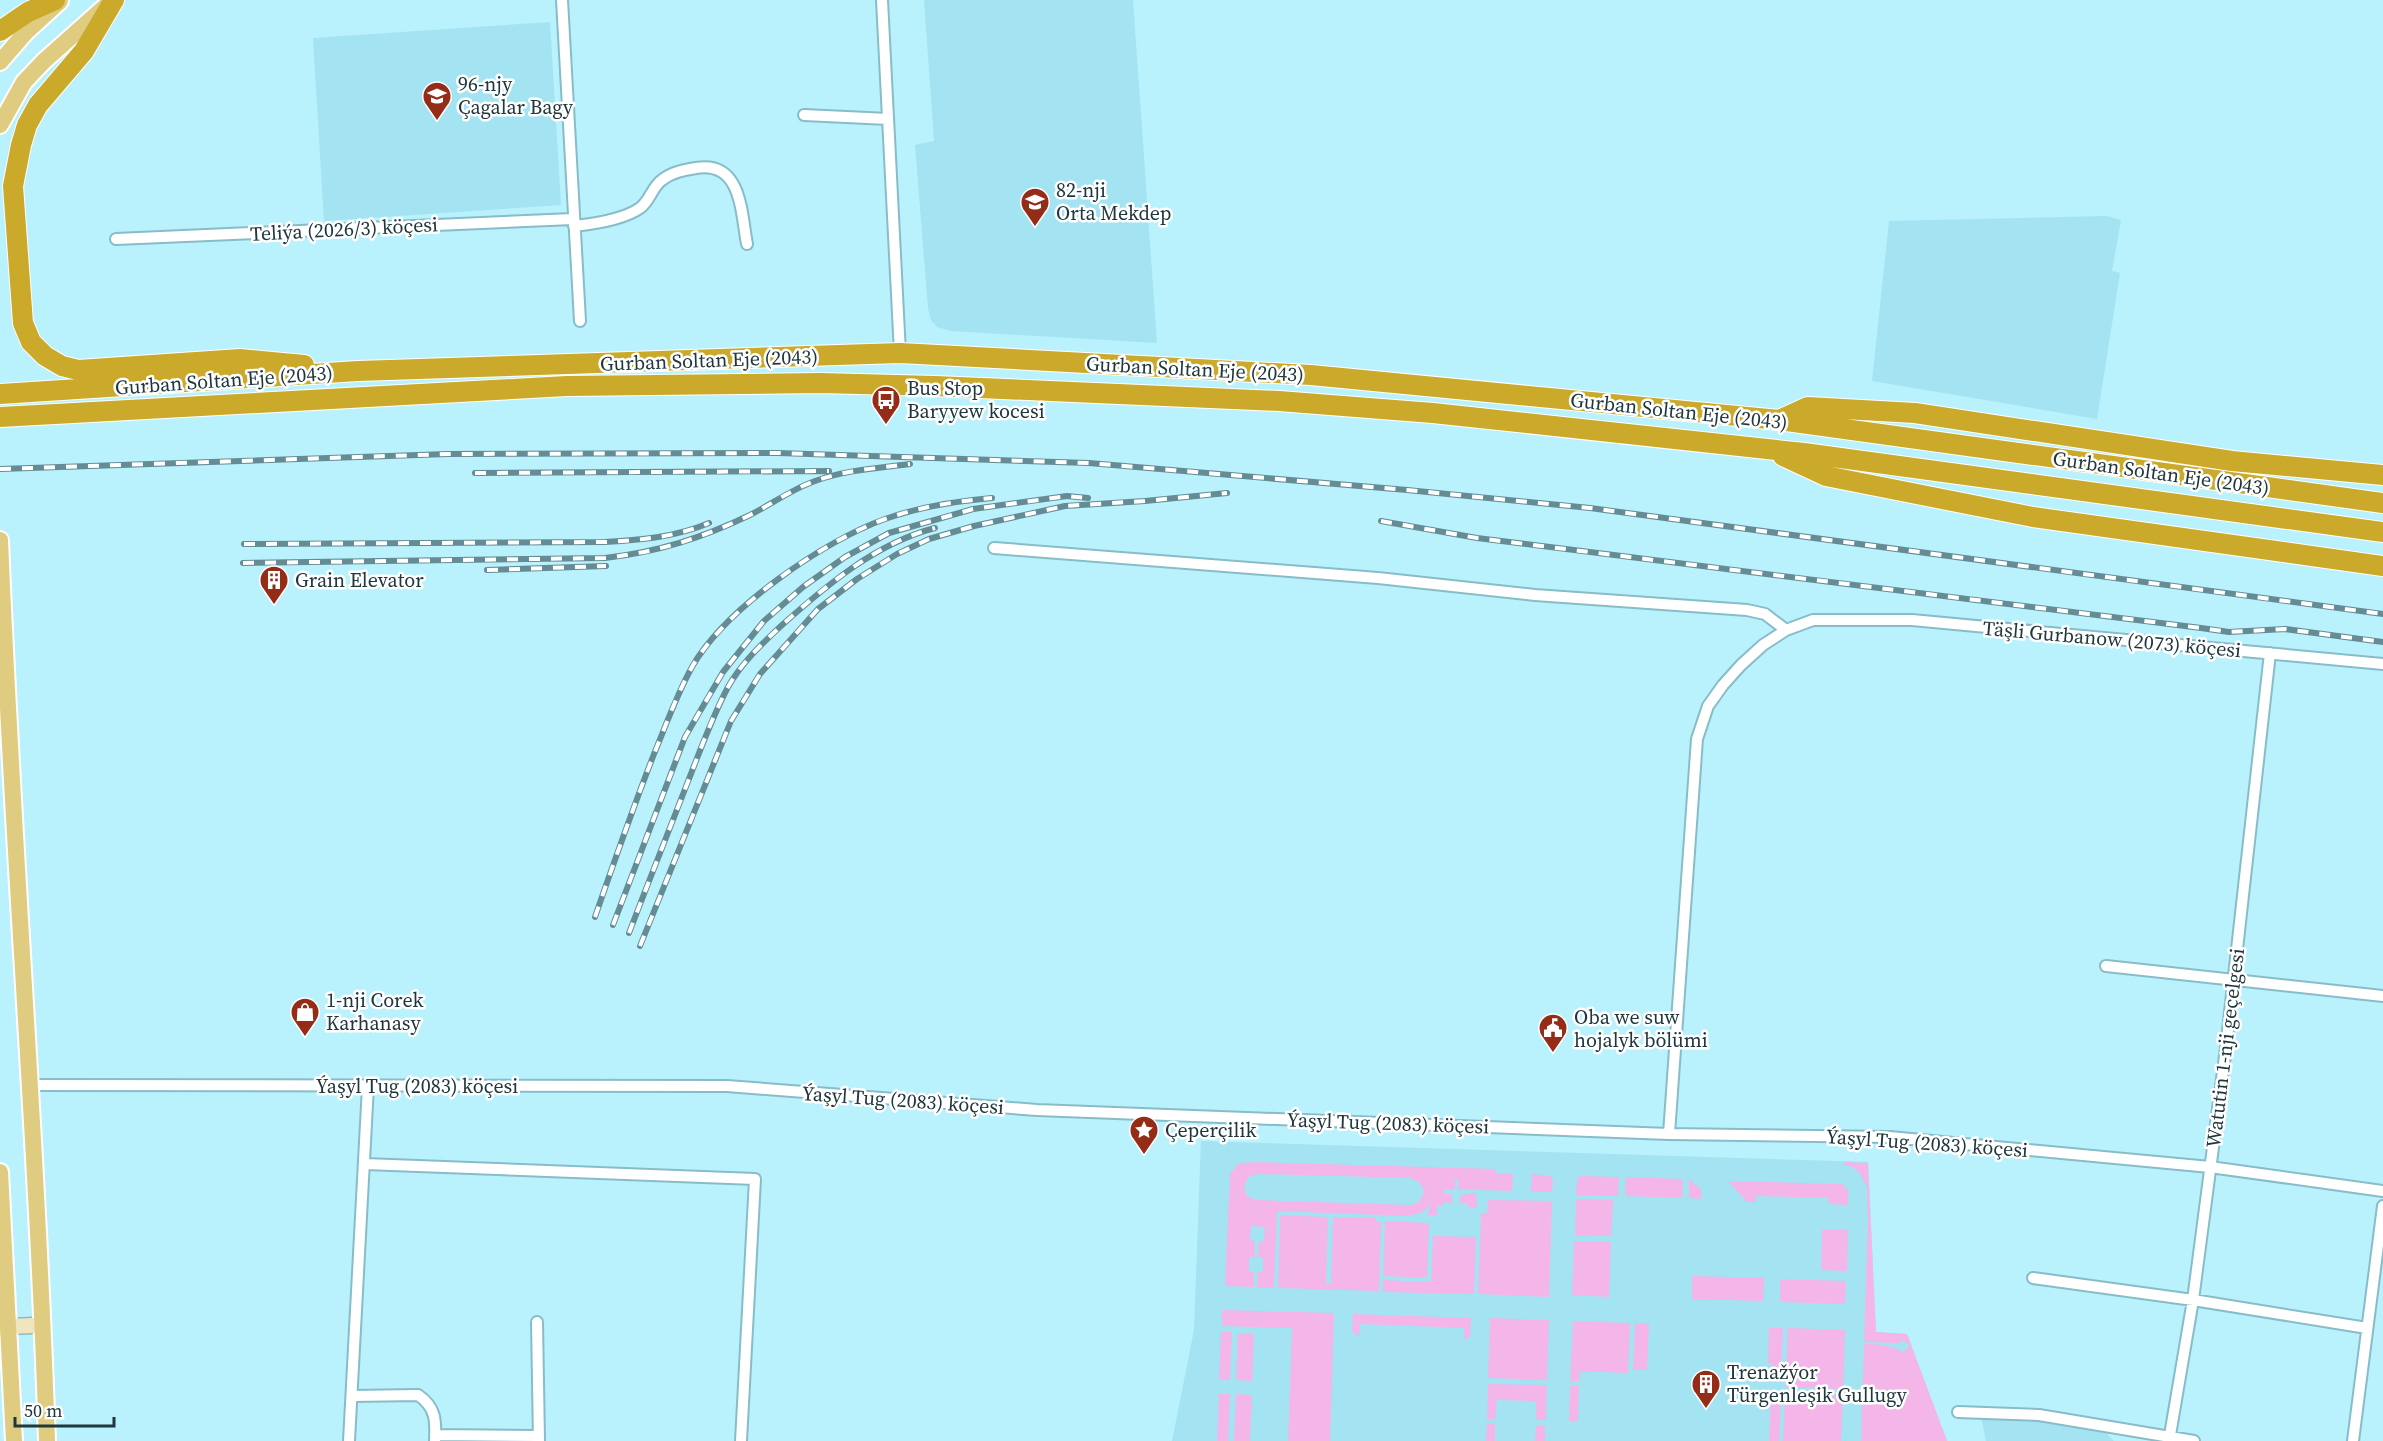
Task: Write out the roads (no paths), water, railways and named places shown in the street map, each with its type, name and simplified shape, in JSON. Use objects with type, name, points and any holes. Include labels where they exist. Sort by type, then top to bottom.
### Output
[{"type":"highway","points":[[0,31],[28,12],[55,0]]},
{"type":"highway","points":[[114,0],[84,51],[38,105],[27,125],[15,167],[13,186],[23,323],[31,342],[52,361],[78,370],[240,358],[358,371]]},
{"type":"highway","name":"Gurban Soltan Eje (2043)","points":[[0,394],[358,371],[900,353],[1311,375],[1779,420],[2383,504]]},
{"type":"highway","name":"Gurban Soltan Eje (2043)","points":[[0,417],[567,386],[832,384],[935,386],[1302,403],[1433,412],[1804,453],[2383,532]]},
{"type":"highway","points":[[1779,420],[1808,407],[1915,413],[2232,461],[2383,475]]},
{"type":"highway","points":[[1767,449],[1826,476],[1911,494],[2033,517],[2383,566]]},
{"type":"main road","points":[[0,62],[60,0]]},
{"type":"main road","points":[[0,125],[24,82],[44,61],[114,0]]},
{"type":"main road","points":[[0,540],[5,661],[31,1085],[47,1441]]},
{"type":"main road","points":[[0,1172],[4,1327],[11,1385],[14,1441]]},
{"type":"main road","points":[[0,1372],[11,1385]]},
{"type":"street","points":[[562,0],[580,321]]},
{"type":"street","points":[[882,0],[900,353]]},
{"type":"street","points":[[804,116],[888,119]]},
{"type":"street","name":"Teliýa (2026/3) köçesi","points":[[116,239],[573,222],[595,224],[623,217],[641,207],[657,183],[667,176],[714,167],[726,175],[738,193],[747,244]]},
{"type":"street","points":[[994,548],[1378,578],[1535,595],[1747,609],[1765,614],[1786,630]]},
{"type":"street","name":"Täşli Gurbanow (2073) köçesi","points":[[1669,1134],[1697,739],[1708,706],[1723,685],[1763,645],[1786,630],[1813,620],[1912,620],[2383,664]]},
{"type":"street","name":"Watutin 1-nji geçelgesi","points":[[2169,1439],[2193,1300],[2270,653]]},
{"type":"street","points":[[2106,966],[2383,996]]},
{"type":"street","name":"Ýaşyl Tug (2083) köçesi","points":[[31,1085],[727,1086],[1037,1110],[1669,1134],[1890,1137],[2210,1167],[2383,1191]]},
{"type":"street","points":[[349,1441],[368,1086]]},
{"type":"street","points":[[365,1164],[755,1179],[741,1441]]},
{"type":"street","points":[[2353,1441],[2383,1206]]},
{"type":"street","points":[[2033,1278],[2193,1300],[2367,1328]]},
{"type":"street","points":[[352,1396],[418,1395],[426,1401],[436,1419],[435,1438],[538,1439],[537,1322]]},
{"type":"street","points":[[4,1327],[43,1325]]},
{"type":"street","points":[[1958,1412],[2039,1415],[2169,1439],[2194,1441]]},
{"type":"railway","points":[[0,469],[448,454],[778,453],[1089,463],[1590,508],[2383,614]]},
{"type":"railway","points":[[243,563],[605,558],[662,548],[715,531],[750,515],[798,488],[826,477],[910,464]]},
{"type":"railway","points":[[475,473],[829,471]]},
{"type":"railway","points":[[640,946],[731,721],[760,674],[818,609],[857,579],[897,554],[929,539],[974,526],[1065,506],[1227,493]]},
{"type":"railway","points":[[613,925],[685,737],[723,672],[764,621],[803,587],[845,557],[889,533],[973,509],[1067,496],[1088,498]]},
{"type":"railway","points":[[595,917],[654,754],[677,699],[692,667],[727,622],[751,600],[805,560],[860,529],[924,508],[992,498]]},
{"type":"railway","points":[[1381,521],[1477,538],[2229,632],[2285,629],[2383,642]]},
{"type":"railway","points":[[244,544],[605,542],[671,535],[709,523]]},
{"type":"railway","points":[[629,933],[711,722],[728,687],[740,669],[782,625],[853,567],[893,544],[935,528]]},
{"type":"railway","points":[[487,570],[606,566]]},
{"type":"place","name":"96-njy Çagalar Bagy","points":[[437,122]]},
{"type":"place","name":"82-nji Orta Mekdep","points":[[1035,228]]},
{"type":"place","name":"Bus Stop Baryyew kocesi","points":[[886,426]]},
{"type":"place","name":"Grain Elevator","points":[[274,606]]},
{"type":"place","name":"1-nji Corek Karhanasy","points":[[305,1038]]},
{"type":"place","name":"Oba we suw hojalyk bölümi","points":[[1553,1054]]},
{"type":"place","name":"Çeperçilik","points":[[1144,1156]]},
{"type":"place","name":"Trenažýor Türgenleşik Gullugy","points":[[1706,1410]]}]
